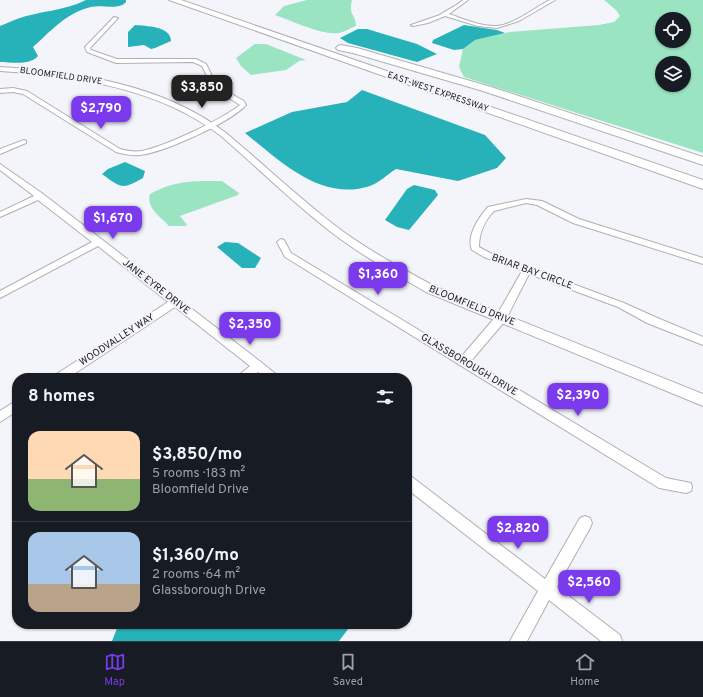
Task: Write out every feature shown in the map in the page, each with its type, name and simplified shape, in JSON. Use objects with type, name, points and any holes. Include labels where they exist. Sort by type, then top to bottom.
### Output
[{"type":"highway","name":"EAST-WEST EXPRESSWAY","points":[[173,0],[703,185]]},
{"type":"highway","points":[[197,0],[303,36]]},
{"type":"highway","points":[[285,39],[295,46],[413,94],[703,197]]},
{"type":"highway","name":"EAST-WEST EXPRESSWAY","points":[[703,161],[487,89],[354,50],[337,47],[703,173]]},
{"type":"street","points":[[413,25],[422,24],[461,6],[466,0]]},
{"type":"street","points":[[443,14],[485,26],[501,26],[553,0]]},
{"type":"street","points":[[1,91],[13,90],[25,92],[118,151],[128,153],[141,153],[158,149],[210,125],[236,111],[243,104],[215,87],[201,63],[194,60],[116,61],[89,50],[87,48],[116,18]]},
{"type":"street","name":"BLOOMFIELD DRIVE","points":[[0,68],[73,76],[118,85],[182,109],[210,125],[337,232],[367,253],[430,289],[703,400]]},
{"type":"street","points":[[0,152],[24,142]]},
{"type":"street","name":"JANE EYRE DRIVE","points":[[0,166],[267,373]]},
{"type":"street","points":[[0,215],[40,196]]},
{"type":"street","name":"BRIAR BAY CIRCLE","points":[[703,261],[576,221],[539,203],[526,201],[492,209],[487,212],[474,238],[475,248],[487,256],[621,305],[651,320],[703,341]]},
{"type":"street","points":[[0,295],[99,242]]},
{"type":"street","name":"GLASSBOROUGH DRIVE","points":[[281,242],[288,254],[664,484],[686,487]]},
{"type":"street","points":[[464,361],[501,318],[527,270]]},
{"type":"street","name":"WOODVALLEY WAY","points":[[67,373],[175,302]]},
{"type":"street","points":[[249,373],[258,366]]},
{"type":"street","points":[[0,416],[12,408]]},
{"type":"street","points":[[412,485],[614,641]]},
{"type":"street","points":[[518,641],[585,523]]},
{"type":"green space","points":[[307,0],[352,0],[351,9],[356,26],[339,33],[324,32],[275,15],[284,6]]},
{"type":"green space","points":[[604,0],[703,0],[703,153],[464,77],[459,67],[463,49],[475,40],[510,32],[599,25],[614,22],[620,16],[616,10]]},
{"type":"green space","points":[[255,44],[266,44],[306,60],[299,61],[286,70],[251,75],[241,66],[236,58]]},
{"type":"green space","points":[[193,181],[222,181],[239,193],[238,195],[180,216],[187,225],[185,226],[169,226],[155,212],[150,204],[150,194],[168,186]]},
{"type":"water","points":[[86,0],[126,0],[126,2],[123,5],[114,7],[91,7],[66,18],[33,47],[38,56],[30,61],[20,63],[0,62],[0,26],[25,16],[78,4]]},
{"type":"water","points":[[135,25],[157,28],[167,32],[171,41],[151,49],[144,45],[128,47],[128,32]]},
{"type":"water","points":[[464,25],[497,30],[505,33],[475,40],[463,49],[454,50],[432,43],[433,40]]},
{"type":"water","points":[[358,29],[367,29],[417,44],[437,54],[417,62],[348,43],[340,38]]},
{"type":"water","points":[[362,90],[485,135],[506,158],[497,168],[458,181],[396,169],[380,181],[370,186],[352,189],[335,188],[318,184],[302,176],[272,155],[245,133],[292,112],[347,102]]},
{"type":"water","points":[[125,162],[145,171],[143,178],[126,186],[122,186],[113,182],[102,174],[108,169]]},
{"type":"water","points":[[414,185],[435,190],[438,195],[409,230],[397,227],[385,220],[407,189]]},
{"type":"water","points":[[225,242],[238,243],[261,258],[255,268],[242,268],[217,247]]},
{"type":"water","points":[[117,629],[348,629],[339,641],[112,641]]}]
